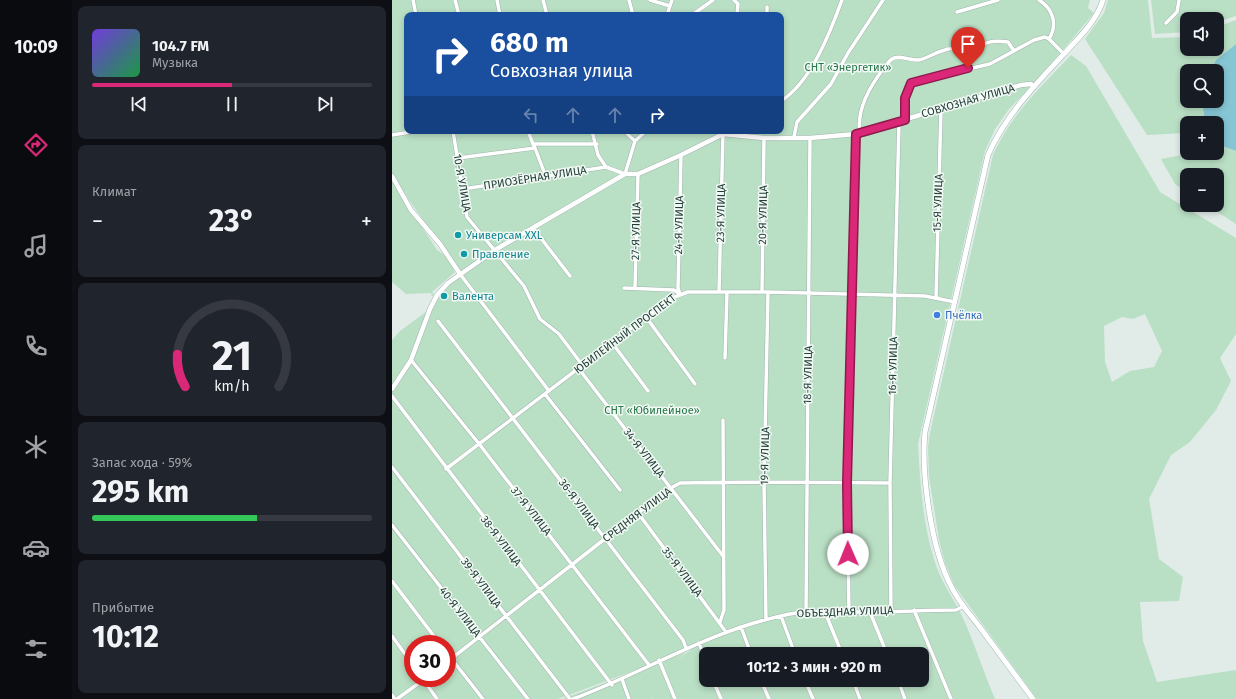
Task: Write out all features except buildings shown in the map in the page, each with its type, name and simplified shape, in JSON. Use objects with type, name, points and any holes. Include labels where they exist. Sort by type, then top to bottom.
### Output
[{"type":"main road","points":[[1033,699],[951,587],[942,565],[935,540],[924,463],[925,432],[988,155],[999,131],[1013,111],[1095,19],[1103,0]]},
{"type":"street","points":[[413,0],[415,12]]},
{"type":"street","points":[[455,0],[458,12]]},
{"type":"street","points":[[497,0],[499,12]]},
{"type":"street","points":[[543,0],[546,12]]},
{"type":"street","points":[[629,0],[632,12]]},
{"type":"street","points":[[650,0],[670,6]]},
{"type":"street","points":[[668,12],[672,0]]},
{"type":"street","points":[[696,12],[713,0]]},
{"type":"street","points":[[734,0],[738,4],[737,12]]},
{"type":"street","points":[[784,99],[798,88],[818,54],[842,0]]},
{"type":"street","points":[[794,138],[797,122],[831,84],[848,54],[883,0]]},
{"type":"street","points":[[957,12],[998,0]]},
{"type":"street","points":[[1039,0],[1050,10],[1054,19],[1052,34],[1049,39]]},
{"type":"street","points":[[1166,23],[1177,12],[1179,0]]},
{"type":"street","points":[[767,7],[767,12]]},
{"type":"street","points":[[905,120],[905,98],[911,83],[955,70],[990,64],[1040,38],[1049,39],[1064,54]]},
{"type":"street","points":[[849,612],[847,483],[851,294],[860,116],[866,96],[876,78],[892,59],[897,57],[919,60],[947,49],[956,50],[971,48],[995,40],[1008,42],[1014,51]]},
{"type":"street","name":"СОВХОЗНАЯ УЛИЦА","points":[[723,134],[750,134],[764,138],[810,138],[858,133],[1021,85],[1031,84],[1034,87]]},
{"type":"street","name":"15-Я УЛИЦА","points":[[936,298],[941,108]]},
{"type":"street","name":"16-Я УЛИЦА","points":[[891,611],[890,483],[899,122]]},
{"type":"street","points":[[392,135],[404,133]]},
{"type":"street","name":"10-Я УЛИЦА","points":[[454,134],[467,217],[524,286],[540,319],[559,334],[583,366]]},
{"type":"street","points":[[529,134],[546,177]]},
{"type":"street","points":[[593,134],[597,144],[598,155],[606,167],[625,174],[638,174],[723,134]]},
{"type":"street","points":[[627,134],[635,141]]},
{"type":"street","points":[[392,389],[411,360],[430,309],[437,295],[448,283],[495,250],[625,174],[635,141],[643,134]]},
{"type":"street","name":"23-Я УЛИЦА","points":[[719,292],[723,134]]},
{"type":"street","name":"20-Я УЛИЦА","points":[[762,292],[764,138]]},
{"type":"street","name":"18-Я УЛИЦА","points":[[806,612],[810,138]]},
{"type":"street","points":[[533,144],[597,144]]},
{"type":"street","points":[[458,158],[535,148]]},
{"type":"street","name":"24-Я УЛИЦА","points":[[680,294],[678,288],[681,155]]},
{"type":"street","name":"ПРИОЗЁРНАЯ УЛИЦА","points":[[463,189],[606,167]]},
{"type":"street","name":"27-Я УЛИЦА","points":[[635,288],[638,174]]},
{"type":"street","points":[[392,176],[411,210],[440,244],[460,274],[549,391]]},
{"type":"street","points":[[533,228],[570,276]]},
{"type":"street","points":[[624,288],[674,290],[680,294]]},
{"type":"street","points":[[725,358],[727,292]]},
{"type":"street","name":"ЮБИЛЕЙНЫЙ ПРОСПЕКТ","points":[[446,469],[613,344],[646,317],[680,294],[768,292],[894,295],[936,298],[955,302]]},
{"type":"street","name":"19-Я УЛИЦА","points":[[766,619],[764,482],[768,292]]},
{"type":"street","points":[[646,317],[695,384]]},
{"type":"street","name":"36-Я УЛИЦА","points":[[438,321],[605,538],[682,640],[686,648]]},
{"type":"street","points":[[613,344],[648,391]]},
{"type":"street","name":"37-Я УЛИЦА","points":[[411,360],[480,445],[649,665]]},
{"type":"street","name":"34-Я УЛИЦА","points":[[579,369],[723,556]]},
{"type":"street","points":[[545,394],[620,490]]},
{"type":"street","name":"38-Я УЛИЦА","points":[[392,396],[446,469],[612,685]]},
{"type":"street","points":[[720,622],[724,610],[723,420]]},
{"type":"street","name":"39-Я УЛИЦА","points":[[392,467],[570,699]]},
{"type":"street","name":"СРЕДНЯЯ УЛИЦА","points":[[456,656],[605,538],[671,488],[680,483],[890,483]]},
{"type":"street","name":"35-Я УЛИЦА","points":[[638,513],[726,632]]},
{"type":"street","name":"40-Я УЛИЦА","points":[[392,525],[528,699]]},
{"type":"street","points":[[392,581],[433,635]]},
{"type":"street","name":"ОБЪЕЗДНАЯ УЛИЦА","points":[[574,699],[612,685],[659,660],[686,648],[726,632],[766,619],[806,612],[956,610],[964,606]]},
{"type":"street","points":[[914,610],[951,699]]},
{"type":"street","points":[[825,612],[839,647]]},
{"type":"street","points":[[870,612],[884,647]]},
{"type":"street","points":[[781,616],[792,647]]},
{"type":"street","points":[[741,627],[748,647]]},
{"type":"street","points":[[392,636],[404,653]]},
{"type":"street","points":[[699,643],[700,647]]},
{"type":"street","points":[[659,660],[675,699]]},
{"type":"street","points":[[456,664],[483,699]]},
{"type":"street","points":[[622,679],[630,699]]},
{"type":"street","points":[[392,695],[396,699],[413,687]]},
{"type":"street","points":[[429,687],[437,699]]},
{"type":"street","points":[[716,687],[721,699]]},
{"type":"street","points":[[764,687],[769,699]]},
{"type":"street","points":[[808,687],[813,699]]},
{"type":"street","points":[[855,687],[860,699]]},
{"type":"street","points":[[901,687],[906,699]]},
{"type":"green space","name":"СНТ «Юбилейное»","points":[[392,0],[496,0],[499,12],[404,12],[404,134],[784,134],[784,12],[500,12],[497,0],[1090,0],[1088,8],[1094,13],[1042,75],[1009,109],[995,129],[985,151],[918,444],[925,522],[932,553],[939,574],[966,624],[995,699],[653,699],[653,697],[652,699],[562,699],[687,652],[676,661],[692,649],[558,699],[392,699],[392,340],[400,331],[430,309],[437,295],[460,274],[392,175]]},
{"type":"green space","points":[[1108,0],[1148,0],[1152,38],[1180,37],[1180,56],[1221,56],[1214,64],[1180,64],[1180,108],[1203,108],[1204,116],[1180,116],[1180,133],[1147,135],[1085,39],[1104,13]]},
{"type":"green space","points":[[1151,0],[1236,0],[1236,16],[1224,20],[1224,12],[1180,12],[1180,32],[1155,34]]},
{"type":"green space","points":[[1236,20],[1236,44],[1224,54],[1224,24]]},
{"type":"green space","points":[[1071,55],[1086,66],[1160,192],[1180,204],[1180,212],[1193,212],[1236,238],[1236,334],[1220,358],[1231,381],[1216,410],[1190,442],[1171,455],[1149,499],[1159,559],[1183,577],[1179,601],[1140,602],[1143,641],[1157,682],[1236,670],[1236,699],[1037,699],[954,585],[945,563],[939,540],[929,476],[928,447],[930,433],[993,155],[1009,126],[1038,90]],"holes":[[[1145,314],[1162,351],[1154,367],[1130,371],[1112,382],[1105,362],[1104,326],[1122,317],[1133,319]]]},
{"type":"green space","points":[[1224,147],[1236,151],[1236,224],[1218,212],[1224,212],[1224,168],[1180,168],[1180,187],[1175,184],[1161,159],[1180,155],[1180,160],[1224,160]]},
{"type":"green space","points":[[392,181],[437,250],[446,256],[455,269],[454,273],[432,292],[434,295],[432,296],[431,293],[406,294],[392,282]]},
{"type":"water","points":[[1236,44],[1236,151],[1224,147],[1224,116],[1204,116],[1203,108],[1224,108],[1224,64],[1214,64],[1221,56],[1224,56],[1224,54]]},
{"type":"place","name":"Универсам XXL","points":[[458,235]]},
{"type":"place","name":"Правление","points":[[464,254]]},
{"type":"place","name":"Валента","points":[[444,296]]},
{"type":"place","name":"Пчёлка","points":[[937,315]]},
{"type":"route","points":[[848,554],[847,483],[856,134],[905,120],[905,98],[911,83],[931,77],[945,75],[955,70],[968,68]]},
{"type":"park label","name":"СНТ «Энергетик»","points":[[848,67]]}]
